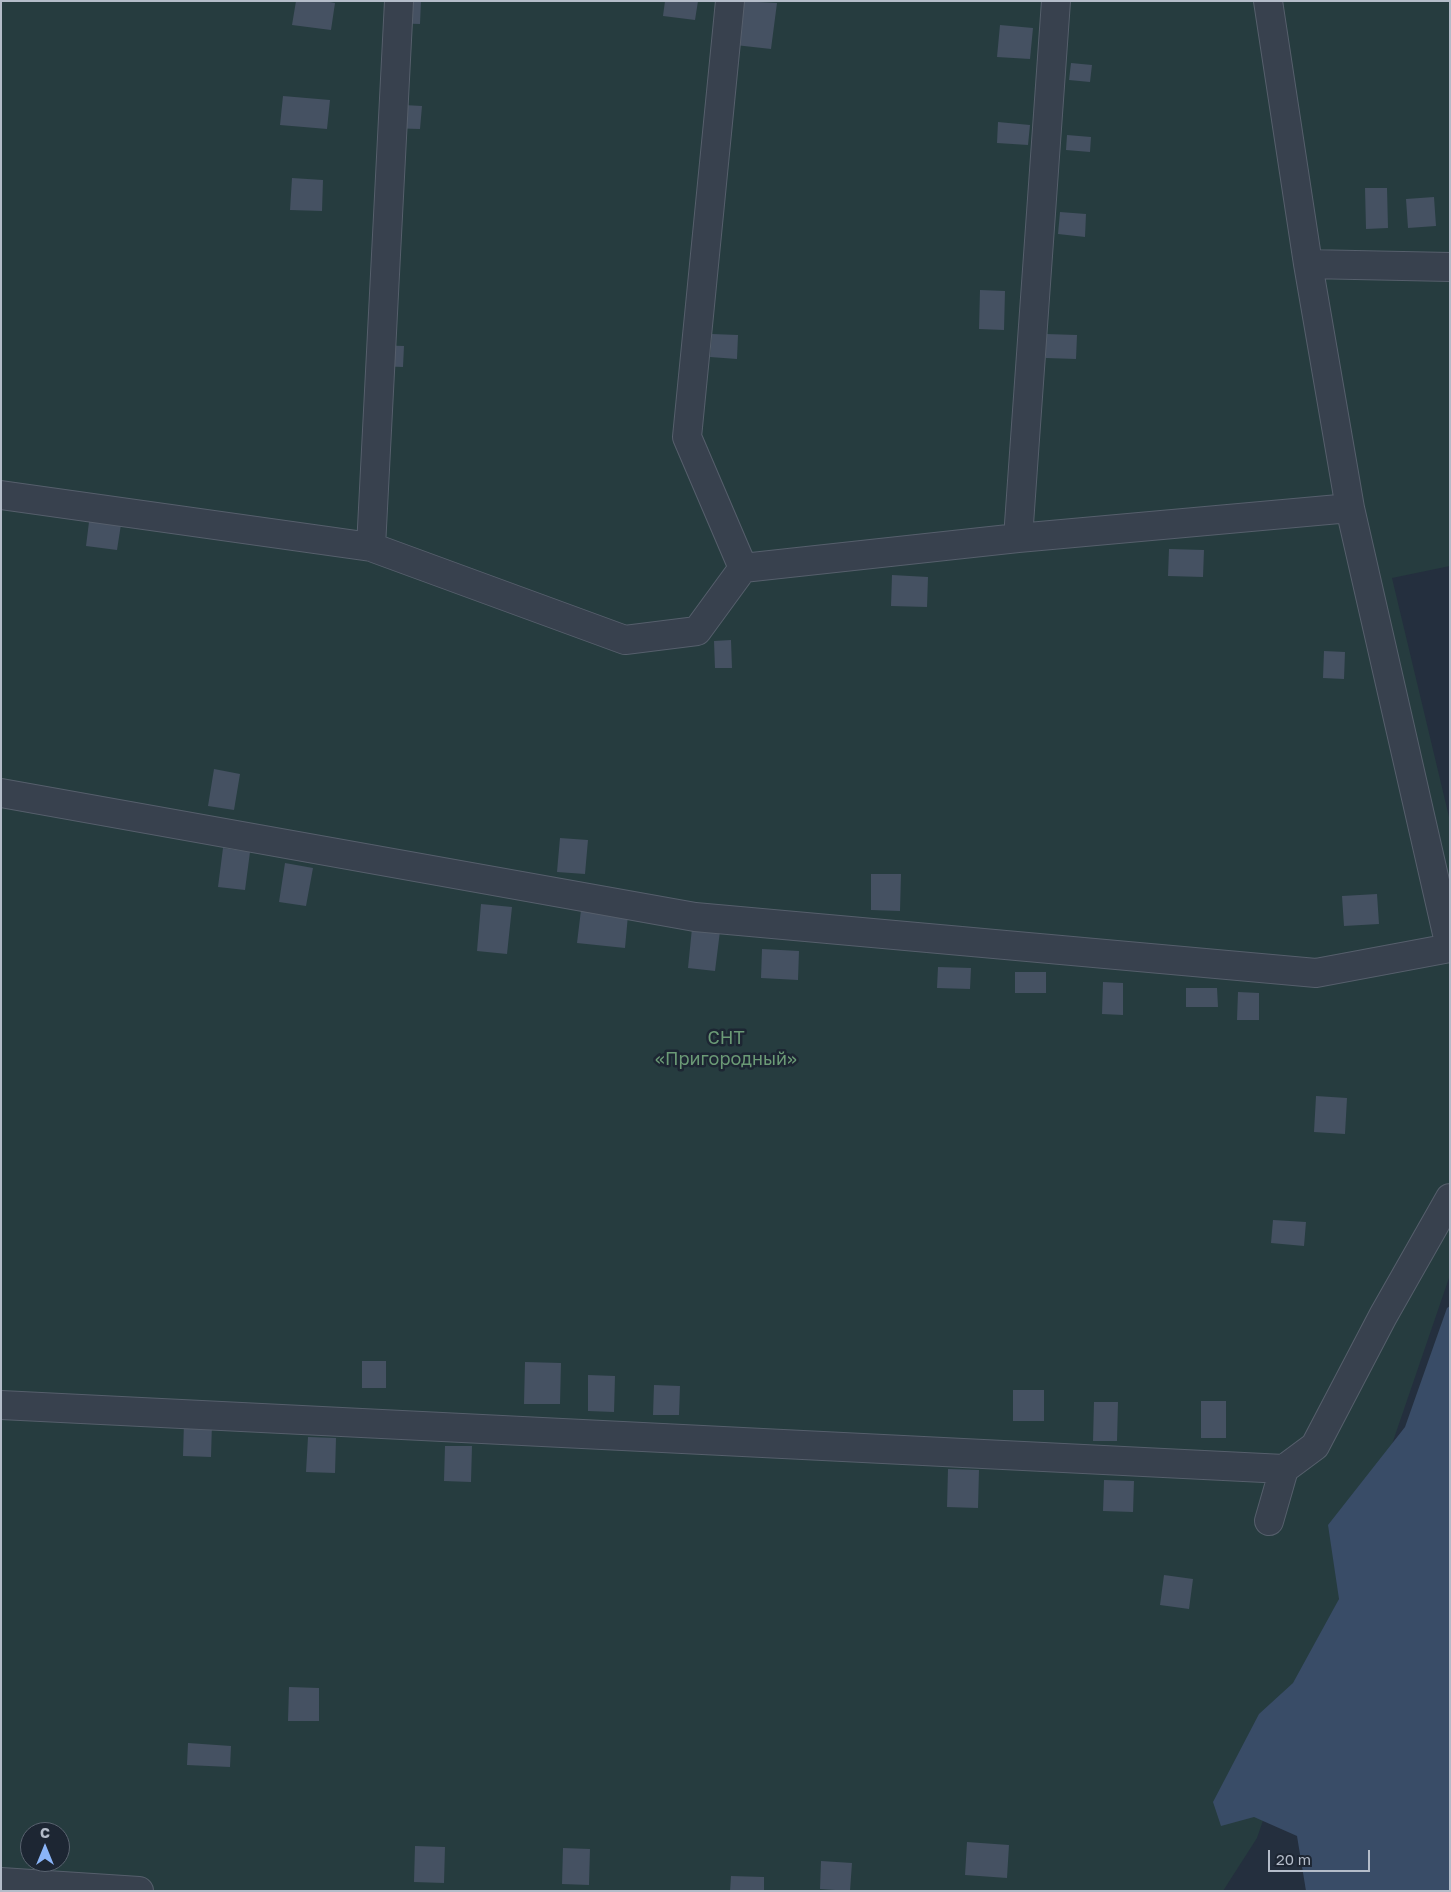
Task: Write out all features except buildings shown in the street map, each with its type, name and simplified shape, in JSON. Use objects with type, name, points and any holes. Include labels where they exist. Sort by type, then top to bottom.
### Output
[{"type":"street","points":[[372,547],[398,1]]},
{"type":"street","points":[[730,1],[686,436],[743,568]]},
{"type":"street","points":[[1018,538],[1056,1]]},
{"type":"street","points":[[1,793],[695,917],[1316,973],[1450,947],[1350,508],[1308,264],[1268,1]]},
{"type":"street","points":[[1308,264],[1450,267]]},
{"type":"street","points":[[1,495],[372,547],[625,640],[697,631],[743,568],[1018,538],[1350,508]]},
{"type":"street","points":[[1268,1521],[1284,1469],[1315,1446],[1383,1316],[1450,1198]]},
{"type":"street","points":[[1,1405],[1284,1469]]},
{"type":"street","points":[[1,1882],[139,1891]]},
{"type":"green space","name":"СНТ «Пригородный»","points":[[1,1],[1450,1],[1450,566],[1392,578],[1450,821],[1450,1275],[1257,1838],[1223,1891],[1,1891]]},
{"type":"water","points":[[1450,1306],[1450,1891],[1306,1891],[1297,1836],[1254,1817],[1221,1826],[1213,1802],[1259,1714],[1293,1683],[1339,1599],[1328,1525],[1405,1427],[1447,1308]]}]
